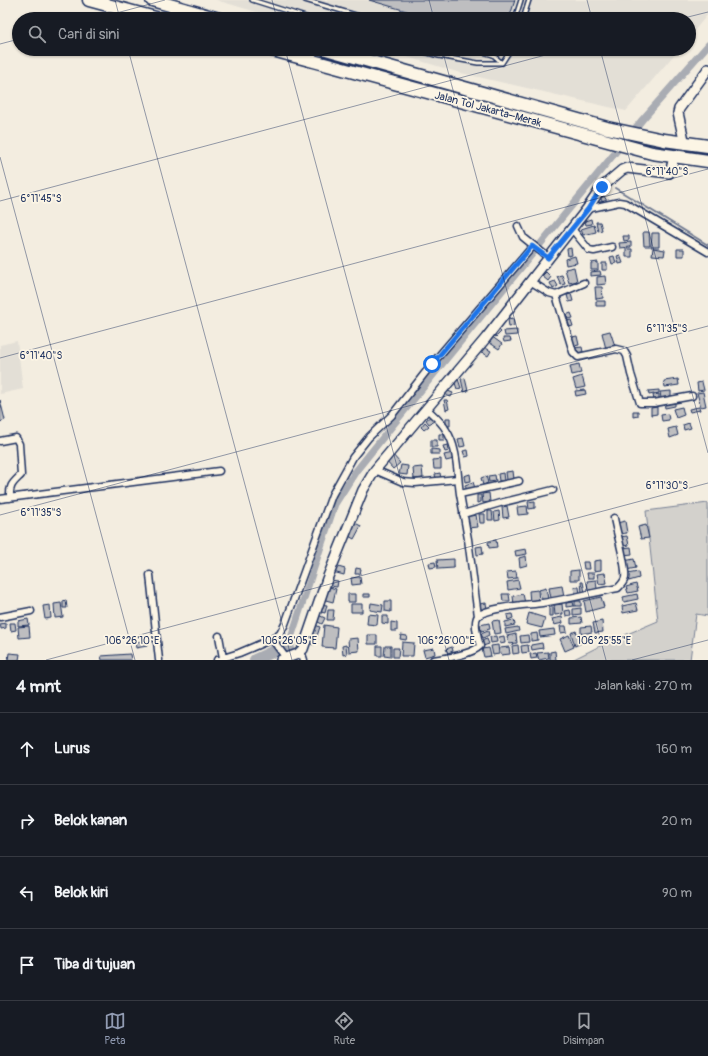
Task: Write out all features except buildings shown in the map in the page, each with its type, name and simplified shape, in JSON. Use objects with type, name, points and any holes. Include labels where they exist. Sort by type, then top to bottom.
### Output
[{"type":"highway","points":[[90,0],[134,12]]},
{"type":"highway","points":[[152,0],[194,12]]},
{"type":"highway","name":"Jalan Tol Jakarta–Merak","points":[[295,56],[652,153],[708,161]]},
{"type":"highway","name":"Jalan Tol Jakarta–Merak","points":[[351,56],[607,128],[664,140],[708,146]]},
{"type":"street","points":[[684,140],[678,113],[679,109],[708,69]]},
{"type":"street","points":[[274,641],[284,658],[301,655],[327,579],[363,490],[375,470],[486,338],[547,257],[588,209],[604,184],[622,170],[633,168],[667,173],[670,171],[674,157]]},
{"type":"street","points":[[588,209],[619,202],[625,203],[708,252]]},
{"type":"street","points":[[518,226],[521,233],[534,247],[547,257]]},
{"type":"street","points":[[572,229],[589,250],[594,251],[612,247]]},
{"type":"street","points":[[219,636],[220,659],[274,641],[280,634],[332,495],[353,457],[369,437],[392,415],[432,364],[534,247]]},
{"type":"street","points":[[530,281],[549,293],[556,295],[584,283]]},
{"type":"street","points":[[556,295],[573,352],[578,357],[616,349],[624,351],[627,356],[632,380],[640,403],[654,403],[692,396]]},
{"type":"street","points":[[426,409],[446,428],[454,449],[468,540],[478,616],[476,626],[480,646],[477,649],[464,654],[433,660]]},
{"type":"street","points":[[0,441],[16,438],[19,444],[21,475],[10,489],[10,498]]},
{"type":"street","points":[[375,470],[403,482],[409,483],[458,479]]},
{"type":"street","points":[[0,499],[219,471]]},
{"type":"street","points":[[460,494],[519,481]]},
{"type":"street","points":[[463,514],[553,490]]},
{"type":"street","points":[[478,616],[503,608],[542,603],[618,588],[625,578],[614,518]]},
{"type":"street","points":[[150,575],[159,660]]},
{"type":"street","points":[[0,617],[30,611]]},
{"type":"lane","points":[[252,0],[290,12]]},
{"type":"lane","points":[[305,0],[345,12]]},
{"type":"lane","points":[[517,12],[521,0]]},
{"type":"lane","points":[[525,12],[529,0]]},
{"type":"lane","points":[[439,56],[478,64],[502,62]]},
{"type":"lane","points":[[494,56],[502,62]]},
{"type":"lane","points":[[502,62],[506,56]]},
{"type":"shaded area","points":[[216,0],[708,0],[708,14],[696,29],[696,12],[256,12]]},
{"type":"shaded area","points":[[404,56],[673,56],[626,111],[457,72]]},
{"type":"shaded area","points":[[17,341],[23,389],[0,394],[0,345]]},
{"type":"shaded area","points":[[708,503],[708,616],[696,614],[690,660],[572,660],[606,643],[658,621],[646,511]]},
{"type":"waterway","points":[[294,660],[289,644],[335,504],[356,471],[642,120],[708,45]]},
{"type":"waterway","points":[[615,188],[708,245]]},
{"type":"waterway","points":[[255,660],[289,644]]},
{"type":"route","points":[[432,364],[532,246],[548,258],[588,209],[602,187]]}]
